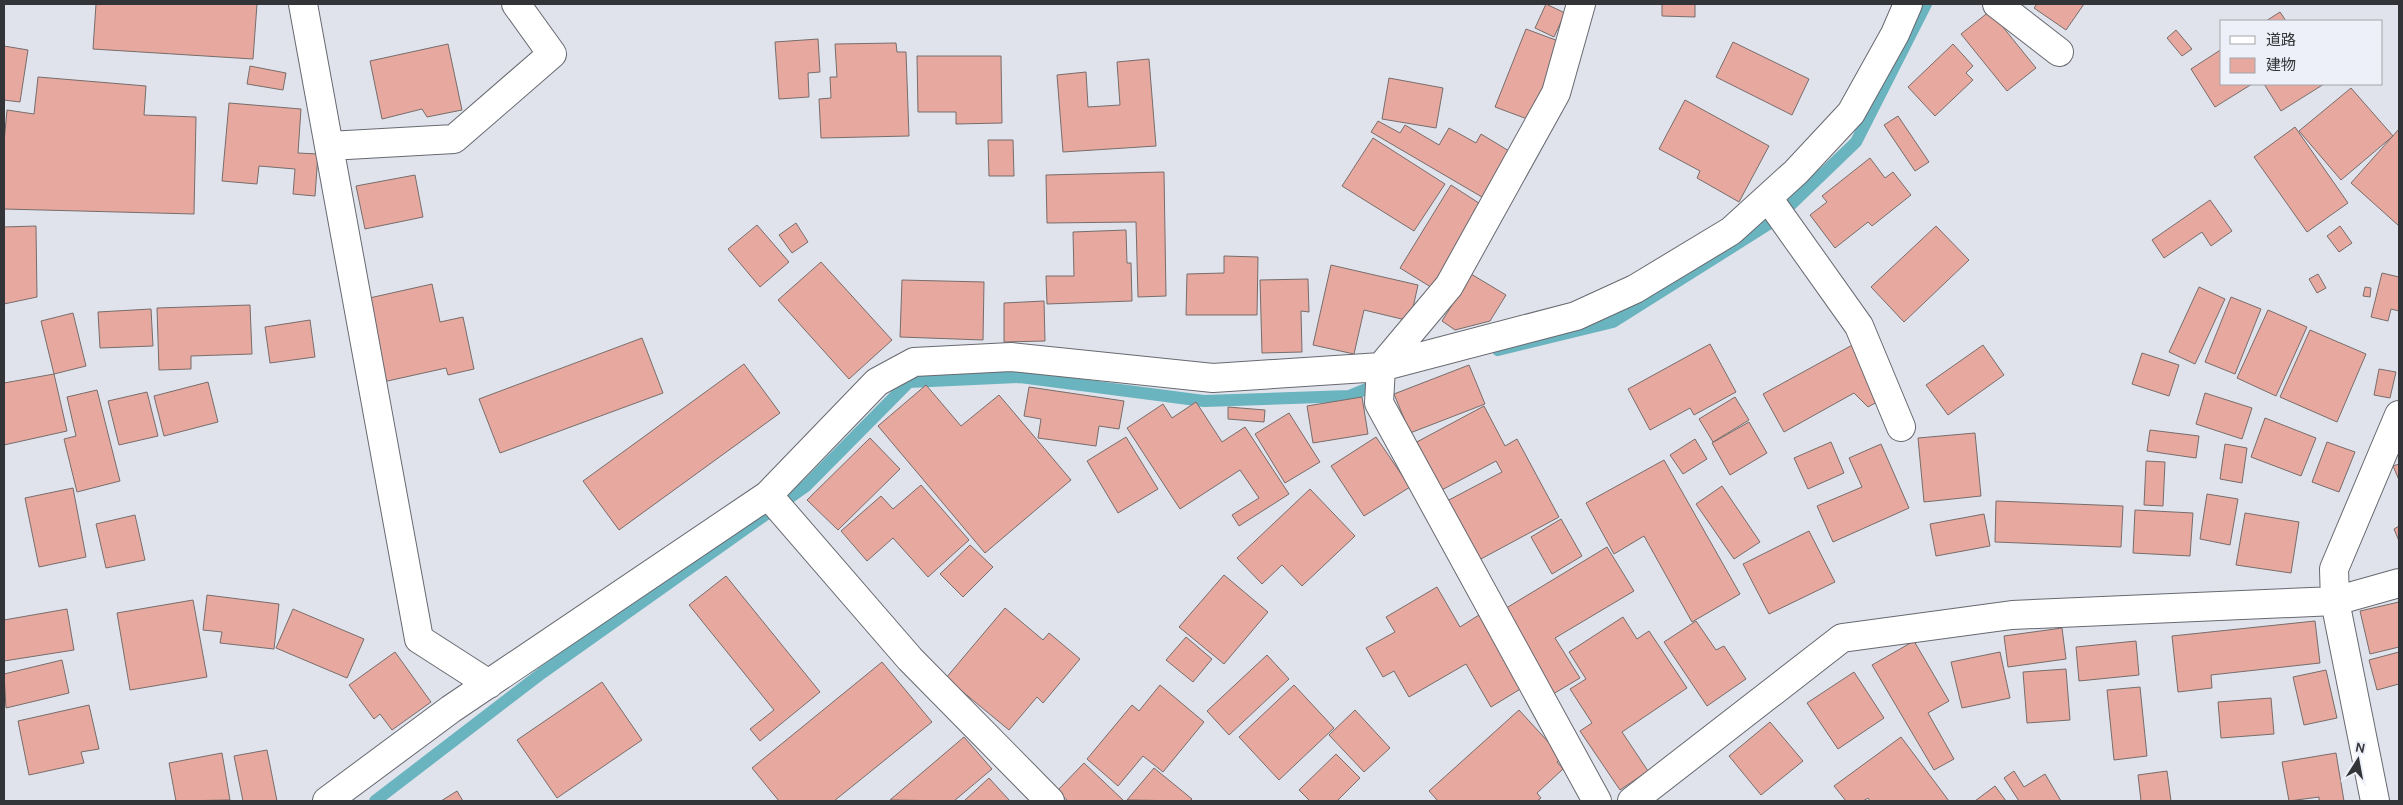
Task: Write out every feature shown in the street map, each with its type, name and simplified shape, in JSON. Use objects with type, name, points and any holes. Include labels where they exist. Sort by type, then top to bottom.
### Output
[{"type":"street","points":[[303,4],[419,639],[489,684]]},
{"type":"street","points":[[329,146],[454,139],[552,54],[516,4]]},
{"type":"street","points":[[1582,4],[1556,93],[1449,286],[1381,366],[1378,403],[1597,801]]},
{"type":"street","points":[[327,801],[451,709],[768,496],[877,382],[914,362],[1012,357],[1213,378],[1381,366],[1576,316],[1635,289],[1731,232],[1796,172],[1851,113],[1895,34],[1908,4]]},
{"type":"street","points":[[1997,4],[2059,52]]},
{"type":"street","points":[[1768,198],[1859,326],[1901,427]]},
{"type":"street","points":[[2375,801],[2335,601],[2334,569],[2399,415]]},
{"type":"street","points":[[768,496],[910,659],[1050,801]]},
{"type":"street","points":[[1632,801],[1842,638],[2012,615],[2335,601],[2399,583]]},
{"type":"building","points":[[96,4],[257,4],[253,59],[93,49]]},
{"type":"building","points":[[1546,4],[1565,13],[1554,37],[1535,28]]},
{"type":"building","points":[[1662,4],[1695,4],[1695,17],[1662,16]]},
{"type":"building","points":[[2037,4],[2084,4],[2066,30],[2034,8]]},
{"type":"building","points":[[1990,11],[2036,68],[2007,91],[1961,34]]},
{"type":"building","points":[[2280,12],[2285,20],[2268,20]]},
{"type":"building","points":[[1526,29],[1561,42],[1530,120],[1495,107]]},
{"type":"building","points":[[2176,30],[2192,49],[2182,56],[2167,38]]},
{"type":"building","points":[[818,39],[820,72],[808,73],[809,97],[779,99],[775,42]]},
{"type":"building","points":[[1733,42],[1809,79],[1792,115],[1716,77]]},
{"type":"building","points":[[896,43],[897,52],[906,52],[909,136],[821,138],[819,99],[831,98],[830,77],[837,77],[835,44]]},
{"type":"building","points":[[448,44],[462,110],[427,117],[422,109],[382,119],[370,61]]},
{"type":"building","points":[[1953,44],[1973,66],[1966,73],[1973,80],[1935,116],[1908,87]]},
{"type":"building","points":[[4,46],[28,50],[20,102],[4,100]]},
{"type":"building","points":[[2220,50],[2220,85],[2250,85],[2215,107],[2191,69]]},
{"type":"building","points":[[917,56],[1001,56],[1002,123],[956,124],[956,112],[918,112]]},
{"type":"building","points":[[1149,59],[1156,146],[1063,152],[1057,75],[1086,72],[1088,107],[1120,105],[1117,62]]},
{"type":"building","points":[[250,66],[286,73],[283,90],[247,84]]},
{"type":"building","points":[[38,77],[146,86],[144,115],[196,117],[194,214],[4,209],[4,142],[7,110],[34,114]]},
{"type":"building","points":[[1389,78],[1443,88],[1436,128],[1382,119]]},
{"type":"building","points":[[2265,85],[2322,85],[2281,111]]},
{"type":"building","points":[[2351,88],[2393,136],[2341,180],[2299,131]]},
{"type":"building","points":[[1685,100],[1769,146],[1739,202],[1697,178],[1700,171],[1659,149]]},
{"type":"building","points":[[229,103],[301,109],[298,153],[318,154],[315,196],[293,194],[295,169],[259,166],[257,184],[222,181]]},
{"type":"building","points":[[1898,116],[1929,162],[1915,171],[1884,125]]},
{"type":"building","points":[[1378,121],[1400,133],[1405,125],[1439,145],[1449,128],[1476,143],[1481,134],[1514,154],[1487,200],[1371,132]]},
{"type":"building","points":[[2295,127],[2348,203],[2307,232],[2254,157]]},
{"type":"building","points":[[2399,129],[2399,226],[2351,183]]},
{"type":"building","points":[[1373,138],[1445,184],[1414,231],[1342,186]]},
{"type":"building","points":[[988,140],[1013,140],[1014,176],[989,176]]},
{"type":"building","points":[[1870,158],[1885,178],[1893,172],[1911,195],[1872,226],[1868,222],[1835,248],[1810,215],[1827,202],[1822,196]]},
{"type":"building","points":[[1164,172],[1166,296],[1138,297],[1136,222],[1047,223],[1046,175]]},
{"type":"building","points":[[415,175],[423,217],[365,229],[356,186]]},
{"type":"building","points":[[1451,185],[1485,207],[1434,289],[1400,268]]},
{"type":"building","points":[[2210,200],[2232,231],[2211,246],[2202,232],[2164,258],[2152,240]]},
{"type":"building","points":[[796,223],[808,242],[792,253],[779,235]]},
{"type":"building","points":[[757,225],[789,262],[760,287],[728,249]]},
{"type":"building","points":[[36,226],[37,297],[4,304],[4,227]]},
{"type":"building","points":[[1936,226],[1969,260],[1904,322],[1871,287]]},
{"type":"building","points":[[2340,226],[2352,243],[2339,252],[2327,236]]},
{"type":"building","points":[[1126,230],[1127,263],[1131,263],[1132,301],[1047,304],[1046,276],[1074,276],[1073,232]]},
{"type":"building","points":[[1224,256],[1258,257],[1257,315],[1186,315],[1187,274],[1224,273]]},
{"type":"building","points":[[821,262],[892,340],[849,379],[778,300]]},
{"type":"building","points":[[1331,265],[1418,285],[1410,321],[1364,310],[1354,354],[1313,345]]},
{"type":"building","points":[[2382,273],[2399,277],[2399,311],[2391,309],[2388,321],[2371,317]]},
{"type":"building","points":[[1471,274],[1506,295],[1490,321],[1455,330],[1442,321]]},
{"type":"building","points":[[2318,274],[2326,288],[2317,293],[2309,279]]},
{"type":"building","points":[[1308,279],[1309,312],[1301,311],[1302,352],[1262,353],[1260,280]]},
{"type":"building","points":[[902,280],[984,282],[983,340],[900,337]]},
{"type":"building","points":[[432,284],[440,322],[463,317],[474,369],[448,375],[446,368],[383,382],[365,299]]},
{"type":"building","points":[[2199,287],[2225,299],[2195,364],[2169,352]]},
{"type":"building","points":[[2365,287],[2371,288],[2370,297],[2363,296]]},
{"type":"building","points":[[2231,297],[2261,309],[2235,374],[2205,362]]},
{"type":"building","points":[[1044,301],[1045,341],[1004,342],[1004,303]]},
{"type":"building","points":[[250,305],[252,354],[191,356],[191,369],[159,370],[157,308]]},
{"type":"building","points":[[151,309],[153,346],[100,348],[98,312]]},
{"type":"building","points":[[2268,310],[2307,327],[2276,396],[2237,378]]},
{"type":"building","points":[[73,313],[86,366],[54,374],[41,321]]},
{"type":"building","points":[[310,320],[315,357],[270,363],[265,327]]},
{"type":"building","points":[[2310,330],[2366,354],[2337,422],[2280,397]]},
{"type":"building","points":[[642,338],[663,393],[500,453],[479,399]]},
{"type":"building","points":[[1856,343],[1886,397],[1868,407],[1854,393],[1784,432],[1763,394]]},
{"type":"building","points":[[1710,344],[1736,392],[1694,415],[1690,408],[1650,430],[1628,389]]},
{"type":"building","points":[[1983,345],[2004,375],[1948,415],[1926,385]]},
{"type":"building","points":[[2142,353],[2179,365],[2169,396],[2132,384]]},
{"type":"building","points":[[744,364],[780,413],[619,530],[583,481]]},
{"type":"building","points":[[1469,365],[1485,404],[1410,433],[1394,394]]},
{"type":"building","points":[[2379,369],[2396,372],[2390,398],[2374,395]]},
{"type":"building","points":[[54,374],[67,431],[4,445],[4,383]]},
{"type":"building","points":[[208,382],[218,422],[164,436],[154,396]]},
{"type":"building","points":[[926,385],[961,426],[999,395],[1071,480],[985,553],[878,426]]},
{"type":"building","points":[[1029,387],[1124,401],[1119,429],[1099,426],[1096,446],[1038,438],[1041,419],[1024,416]]},
{"type":"building","points":[[97,390],[120,481],[77,492],[64,439],[76,436],[67,397]]},
{"type":"building","points":[[147,392],[158,436],[119,445],[108,401]]},
{"type":"building","points":[[2205,393],[2252,408],[2242,439],[2196,424]]},
{"type":"building","points":[[1362,397],[1368,434],[1313,443],[1307,406]]},
{"type":"building","points":[[1735,397],[1749,420],[1713,442],[1699,419]]},
{"type":"building","points":[[1196,402],[1222,442],[1245,427],[1289,494],[1239,526],[1232,515],[1259,498],[1240,470],[1180,509],[1127,428],[1163,404],[1172,418]]},
{"type":"building","points":[[1484,406],[1505,446],[1517,439],[1559,517],[1479,560],[1447,501],[1502,472],[1496,461],[1438,492],[1413,444]]},
{"type":"building","points":[[1228,407],[1265,410],[1264,422],[1228,419]]},
{"type":"building","points":[[1289,413],[1320,462],[1285,483],[1255,434]]},
{"type":"building","points":[[2265,418],[2316,438],[2301,476],[2251,457]]},
{"type":"building","points":[[1749,422],[1767,453],[1730,475],[1712,443]]},
{"type":"building","points":[[2150,430],[2199,436],[2196,458],[2147,451]]},
{"type":"building","points":[[1975,433],[1981,496],[1924,502],[1918,438]]},
{"type":"building","points":[[1126,437],[1158,489],[1118,513],[1087,461]]},
{"type":"building","points":[[1376,437],[1410,487],[1364,516],[1331,466]]},
{"type":"building","points":[[870,438],[900,469],[838,530],[807,500]]},
{"type":"building","points":[[1695,439],[1707,459],[1683,474],[1670,455]]},
{"type":"building","points":[[1831,442],[1844,473],[1808,489],[1794,458]]},
{"type":"building","points":[[2327,442],[2355,452],[2339,492],[2312,482]]},
{"type":"building","points":[[1881,444],[1909,508],[1833,542],[1817,506],[1862,487],[1849,458]]},
{"type":"building","points":[[2225,444],[2247,448],[2242,483],[2220,479]]},
{"type":"building","points":[[1664,460],[1740,594],[1692,622],[1644,536],[1614,554],[1586,503]]},
{"type":"building","points":[[2146,461],[2165,462],[2163,506],[2144,505]]},
{"type":"building","points":[[2399,464],[2399,480],[2393,466]]},
{"type":"building","points":[[921,485],[969,540],[928,577],[893,538],[867,561],[841,531],[881,496],[893,509]]},
{"type":"building","points":[[1722,486],[1760,542],[1734,559],[1696,504]]},
{"type":"building","points":[[73,488],[86,557],[39,567],[25,498]]},
{"type":"building","points":[[1310,489],[1355,536],[1302,586],[1282,565],[1262,584],[1237,558]]},
{"type":"building","points":[[2207,494],[2238,499],[2230,545],[2200,539]]},
{"type":"building","points":[[1996,501],[2123,506],[2121,547],[1995,542]]},
{"type":"building","points":[[2135,510],[2193,513],[2190,556],[2133,553]]},
{"type":"building","points":[[2245,513],[2299,522],[2291,573],[2236,565]]},
{"type":"building","points":[[1984,514],[1990,546],[1936,556],[1930,524]]},
{"type":"building","points":[[135,515],[145,560],[106,568],[96,524]]},
{"type":"building","points":[[1561,519],[1582,556],[1552,574],[1531,537]]},
{"type":"building","points":[[2399,526],[2399,541],[2394,529]]},
{"type":"building","points":[[1809,531],[1835,582],[1769,614],[1743,564]]},
{"type":"building","points":[[970,545],[993,567],[963,597],[940,574]]},
{"type":"building","points":[[1607,547],[1634,591],[1555,638],[1580,678],[1553,694],[1503,610]]},
{"type":"building","points":[[1224,575],[1268,612],[1224,664],[1179,627]]},
{"type":"building","points":[[726,576],[820,692],[760,741],[750,729],[774,710],[689,605]]},
{"type":"building","points":[[1437,587],[1460,627],[1479,615],[1522,688],[1491,707],[1466,664],[1409,697],[1394,671],[1383,677],[1366,648],[1395,632],[1386,617]]},
{"type":"building","points":[[207,595],[279,604],[274,649],[220,643],[222,632],[203,630]]},
{"type":"building","points":[[193,600],[207,677],[130,690],[117,613]]},
{"type":"building","points":[[2399,602],[2399,647],[2370,654],[2360,611]]},
{"type":"building","points":[[1005,608],[1043,640],[1049,633],[1080,659],[1043,703],[1037,697],[1009,730],[946,678]]},
{"type":"building","points":[[67,609],[74,650],[4,661],[4,620]]},
{"type":"building","points":[[293,609],[364,639],[347,678],[276,648]]},
{"type":"building","points":[[1623,617],[1637,639],[1649,631],[1687,688],[1622,732],[1648,771],[1620,790],[1580,731],[1592,723],[1570,689],[1586,679],[1569,652]]},
{"type":"building","points":[[1696,621],[1716,650],[1724,646],[1746,679],[1707,706],[1664,642]]},
{"type":"building","points":[[2315,621],[2320,663],[2211,675],[2212,688],[2178,692],[2172,636]]},
{"type":"building","points":[[2062,628],[2066,659],[2008,667],[2004,636]]},
{"type":"building","points":[[1186,637],[1212,659],[1193,682],[1166,660]]},
{"type":"building","points":[[1914,641],[1949,701],[1928,713],[1954,759],[1934,770],[1872,665]]},
{"type":"building","points":[[2136,641],[2139,675],[2079,681],[2076,647]]},
{"type":"building","points":[[395,652],[431,702],[392,730],[380,714],[374,719],[349,685]]},
{"type":"building","points":[[2000,652],[2010,698],[1962,708],[1951,662]]},
{"type":"building","points":[[2399,652],[2399,684],[2377,690],[2369,660]]},
{"type":"building","points":[[1267,655],[1289,679],[1229,735],[1207,711]]},
{"type":"building","points":[[62,660],[69,693],[6,708],[4,674]]},
{"type":"building","points":[[882,662],[932,722],[834,801],[779,801],[752,768]]},
{"type":"building","points":[[2066,669],[2070,720],[2027,723],[2023,672]]},
{"type":"building","points":[[2326,670],[2337,718],[2304,725],[2293,677]]},
{"type":"building","points":[[1854,672],[1884,718],[1838,749],[1807,703]]},
{"type":"building","points":[[602,682],[642,740],[557,798],[517,740]]},
{"type":"building","points":[[1160,685],[1204,722],[1163,772],[1143,756],[1118,786],[1087,759],[1132,705],[1139,711]]},
{"type":"building","points":[[1294,685],[1334,728],[1279,780],[1239,737]]},
{"type":"building","points":[[2140,687],[2147,756],[2114,760],[2107,690]]},
{"type":"building","points":[[2271,698],[2274,734],[2221,738],[2218,702]]},
{"type":"building","points":[[89,705],[99,749],[81,752],[84,763],[29,775],[18,721]]},
{"type":"building","points":[[1355,710],[1390,748],[1364,772],[1329,735]]},
{"type":"building","points":[[1519,710],[1562,757],[1557,762],[1563,769],[1537,793],[1541,798],[1537,801],[1438,801],[1429,791]]},
{"type":"building","points":[[1770,722],[1803,761],[1761,795],[1729,756]]},
{"type":"building","points":[[964,737],[992,769],[954,801],[890,800]]},
{"type":"building","points":[[1901,737],[1949,801],[1870,801],[1868,798],[1863,801],[1846,801],[1834,786]]},
{"type":"building","points":[[267,750],[277,801],[243,801],[234,756]]},
{"type":"building","points":[[222,753],[230,800],[176,801],[169,763]]},
{"type":"building","points":[[2336,753],[2344,801],[2319,801],[2319,797],[2289,801],[2282,762]]},
{"type":"building","points":[[1336,754],[1360,778],[1337,801],[1310,801],[1299,790]]},
{"type":"building","points":[[1084,763],[1124,801],[1068,801],[1057,791]]},
{"type":"building","points":[[1154,768],[1192,799],[1190,801],[1127,800]]},
{"type":"building","points":[[2014,771],[2024,787],[2045,774],[2061,801],[2019,801],[2004,778]]},
{"type":"building","points":[[2167,771],[2171,801],[2141,801],[2138,775]]},
{"type":"building","points":[[989,778],[1010,801],[964,801]]},
{"type":"building","points":[[1995,786],[2006,801],[1975,801]]},
{"type":"building","points":[[457,791],[463,801],[441,801]]},
{"type":"waterway","points":[[1498,350],[1613,322],[1775,220],[1856,142],[1926,4]]},
{"type":"waterway","points":[[375,801],[542,673],[806,486],[909,382],[1020,377],[1204,401],[1349,396],[1381,383]]}]
